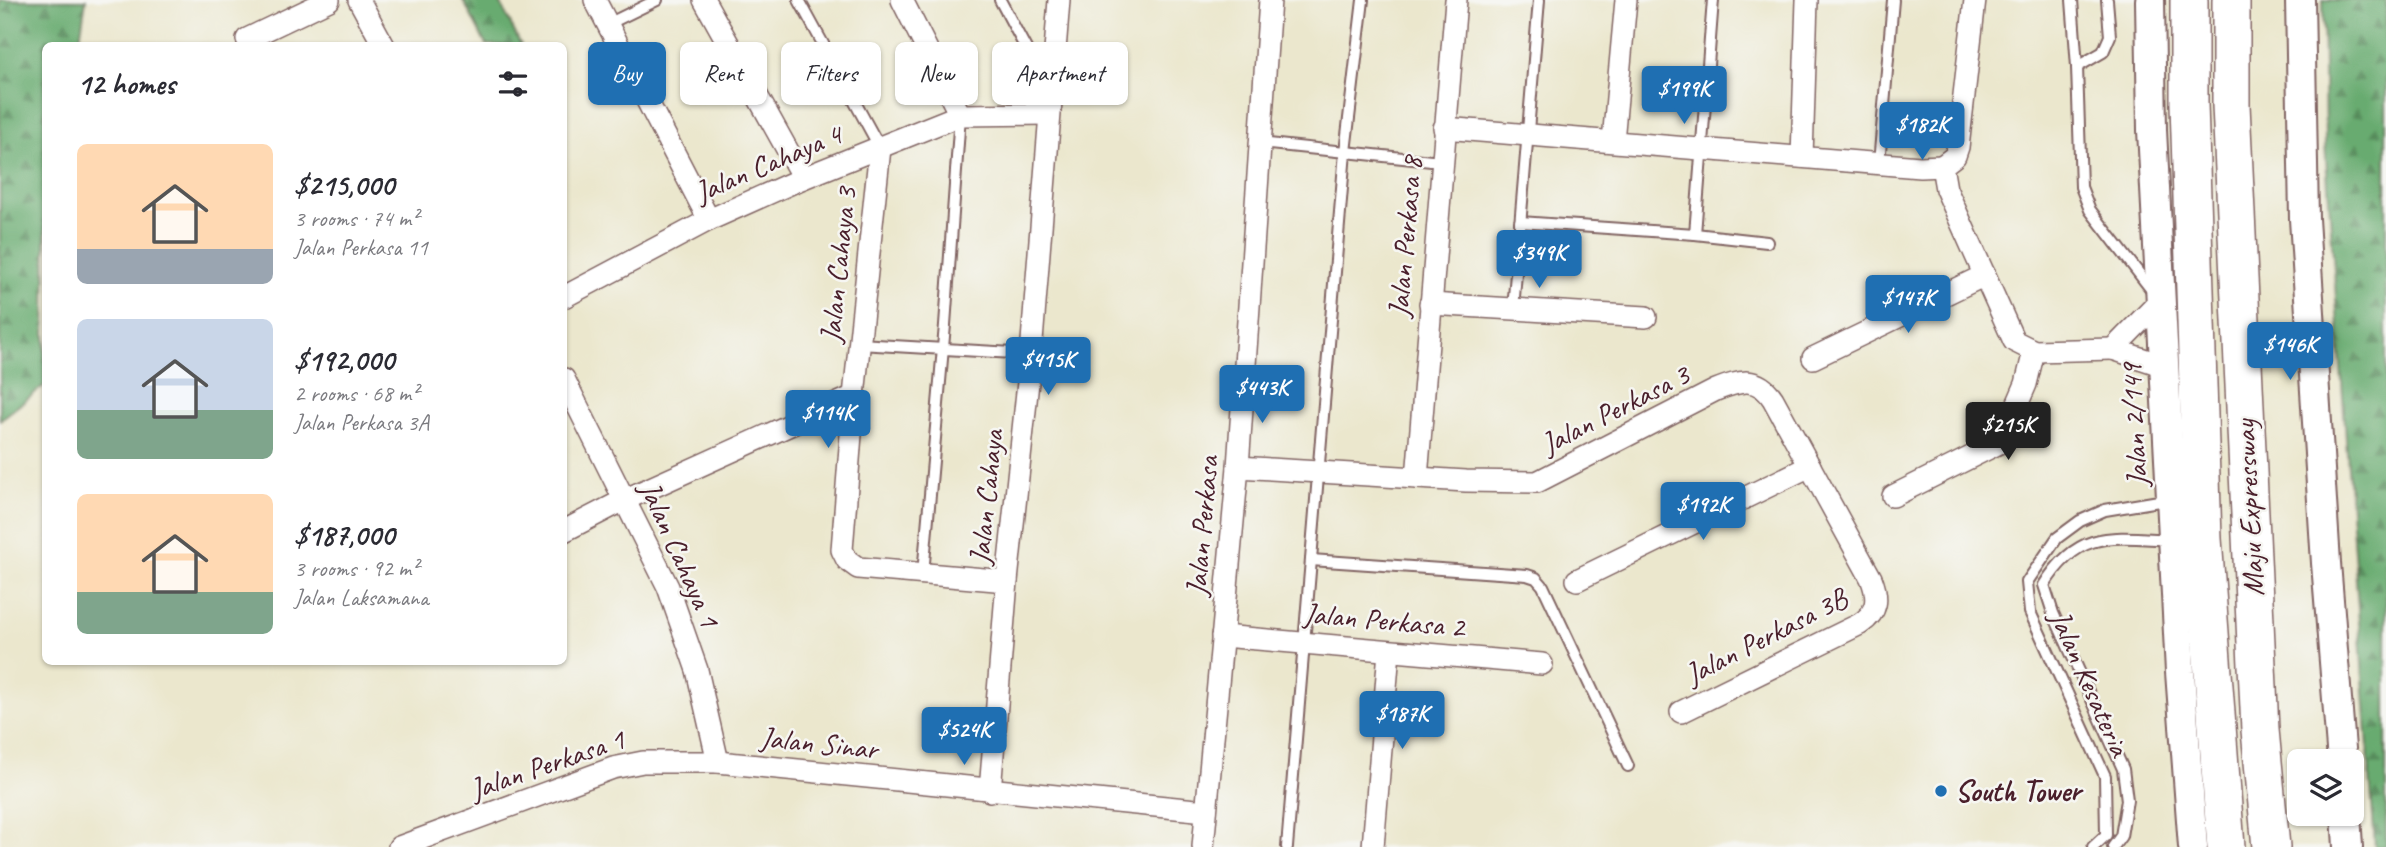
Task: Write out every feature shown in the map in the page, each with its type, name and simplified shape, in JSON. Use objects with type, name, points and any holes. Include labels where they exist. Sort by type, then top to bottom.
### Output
[{"type":"highway","name":"Maju Expressway","points":[[2189,0],[2189,104],[2203,539],[2226,847]]},
{"type":"highway","name":"Maju Expressway","points":[[2231,0],[2231,105],[2259,730],[2271,847]]},
{"type":"main road","name":"Jalan 2/149","points":[[2150,0],[2152,130],[2160,300],[2193,847]]},
{"type":"main road","points":[[2300,0],[2304,219],[2341,749]]},
{"type":"main road","points":[[2347,826],[2348,847]]},
{"type":"street","points":[[247,39],[329,0]]},
{"type":"street","points":[[359,0],[382,42]]},
{"type":"street","points":[[595,0],[709,220]]},
{"type":"street","points":[[704,0],[803,178]]},
{"type":"street","points":[[902,0],[960,115]]},
{"type":"street","name":"Jalan Cahaya","points":[[1055,42],[1059,0]]},
{"type":"street","name":"Jalan Perkasa","points":[[1203,847],[1238,467],[1270,0]]},
{"type":"street","name":"Jalan Perkasa 8","points":[[1417,478],[1456,0]]},
{"type":"street","points":[[1613,141],[1626,0]]},
{"type":"street","points":[[1802,157],[1807,0]]},
{"type":"street","points":[[1444,128],[1879,164],[1942,166],[1955,156],[1958,147],[1975,0]]},
{"type":"street","name":"Jalan Cahaya 4","points":[[567,295],[709,220],[803,178],[960,115],[1050,105]]},
{"type":"street","name":"Jalan Cahaya","points":[[990,791],[1007,581],[1031,354],[1050,105]]},
{"type":"street","name":"Jalan Cahaya 3","points":[[880,148],[854,396],[842,550],[847,560],[858,568],[1007,581]]},
{"type":"street","points":[[1942,166],[1946,189],[2014,341],[2034,351],[2113,349],[2164,366]]},
{"type":"street","points":[[1813,358],[1984,275]]},
{"type":"street","points":[[2113,349],[2160,300]]},
{"type":"street","points":[[1430,304],[1646,317]]},
{"type":"street","points":[[1893,496],[1999,443],[2026,384],[2034,351]]},
{"type":"street","name":"Jalan Perkasa 3","points":[[1238,467],[1466,481],[1540,481],[1716,390],[1746,381],[1760,384],[1767,390],[1871,578],[1876,591],[1877,603],[1874,611]]},
{"type":"street","name":"Jalan Cahaya 1","points":[[567,385],[668,587],[697,670],[718,762]]},
{"type":"street","points":[[567,529],[624,500],[854,396]]},
{"type":"street","points":[[1577,580],[1810,466]]},
{"type":"street","name":"Jalan Perkasa 3B","points":[[1681,712],[1860,625],[1872,616],[1874,611]]},
{"type":"street","name":"Jalan Perkasa 2","points":[[1222,636],[1542,664]]},
{"type":"street","points":[[1374,847],[1389,651]]},
{"type":"street","name":"Jalan Perkasa 1","points":[[399,847],[612,768],[643,762],[718,762]]},
{"type":"street","name":"Jalan Sinar","points":[[718,762],[1206,811]]},
{"type":"lane","points":[[608,24],[657,0]]},
{"type":"lane","points":[[799,0],[880,148]]},
{"type":"lane","points":[[999,0],[1019,42]]},
{"type":"lane","points":[[1287,847],[1345,152],[1363,0]]},
{"type":"lane","points":[[1513,309],[1539,0]]},
{"type":"lane","points":[[1695,234],[1713,0]]},
{"type":"lane","points":[[1879,164],[1893,0]]},
{"type":"lane","points":[[2072,0],[2081,187],[2090,210],[2160,300]]},
{"type":"lane","points":[[2077,67],[2103,52],[2110,36],[2107,0]]},
{"type":"lane","points":[[923,574],[960,115]]},
{"type":"lane","points":[[1260,143],[1441,162]]},
{"type":"lane","points":[[1520,222],[1695,234],[1767,242]]},
{"type":"lane","points":[[859,344],[1031,354]]},
{"type":"lane","name":"Jalan Kesateria","points":[[2093,847],[2106,835],[2105,776],[2030,612],[2027,582],[2057,538],[2080,521],[2105,510],[2171,499]]},
{"type":"lane","name":"Jalan Kesateria","points":[[2113,847],[2121,836],[2127,800],[2123,769],[2053,613],[2045,585],[2056,566],[2070,552],[2091,541],[2116,537],[2173,540]]},
{"type":"lane","points":[[1311,560],[1527,575],[1536,578],[1543,586],[1628,765]]},
{"type":"green space","points":[[0,0],[86,0],[79,42],[42,42],[42,387],[0,420]]},
{"type":"green space","points":[[463,0],[499,0],[520,42],[484,42]]},
{"type":"green space","points":[[2323,0],[2386,0],[2386,847],[2375,847],[2325,144]]},
{"type":"place","name":"South Tower","points":[[1941,791]]}]
